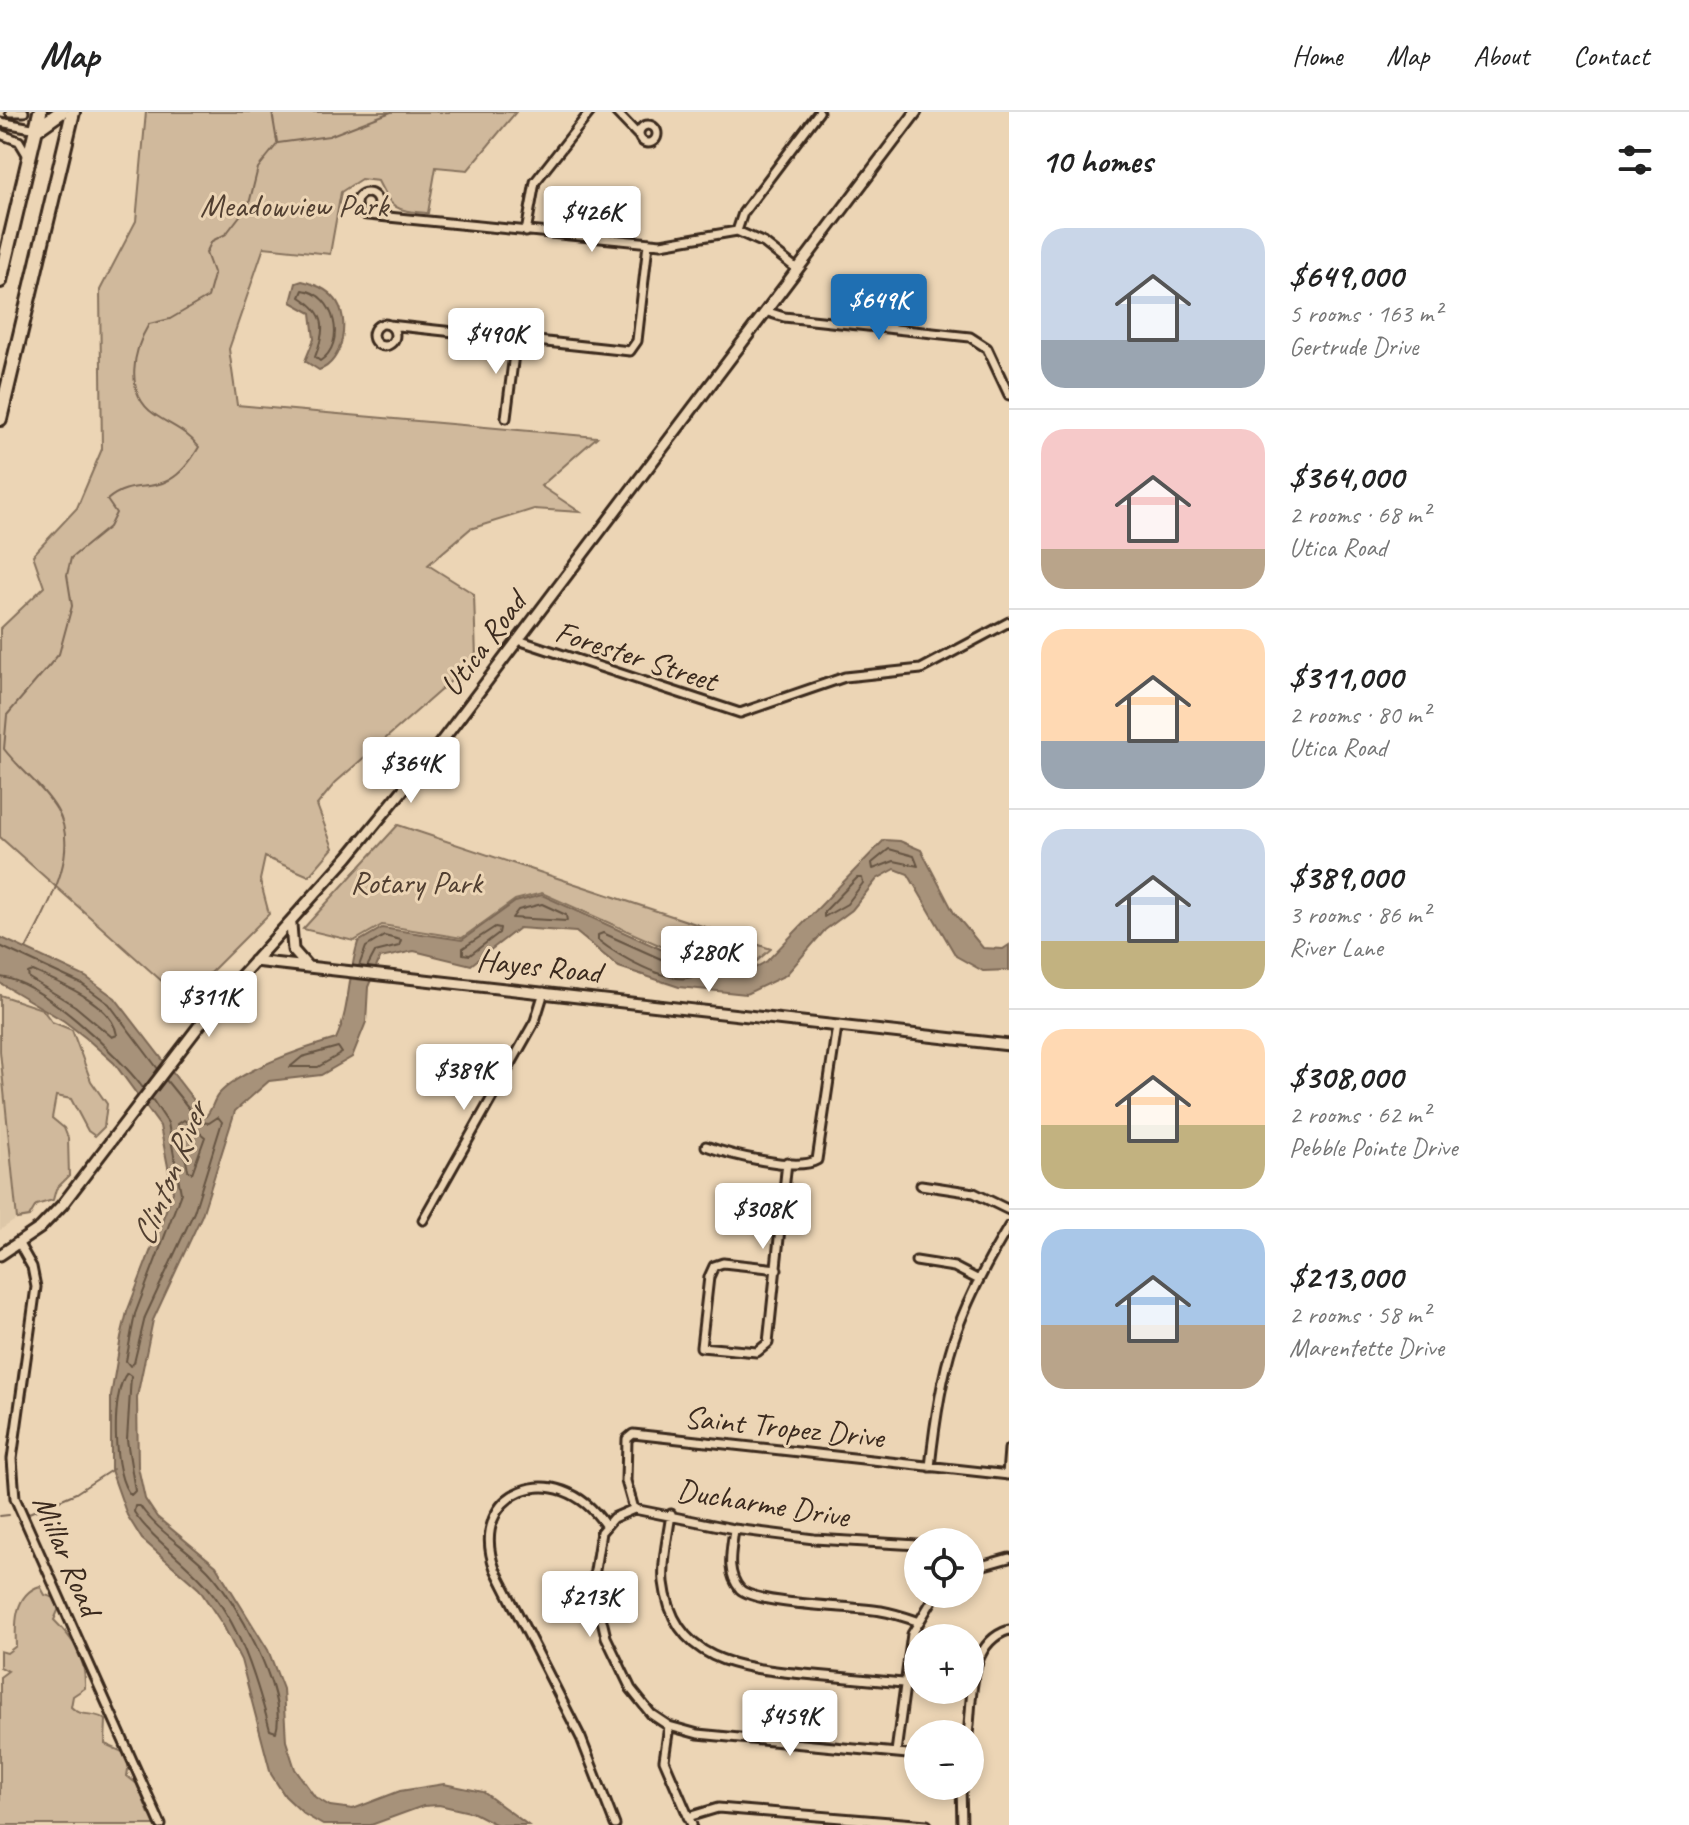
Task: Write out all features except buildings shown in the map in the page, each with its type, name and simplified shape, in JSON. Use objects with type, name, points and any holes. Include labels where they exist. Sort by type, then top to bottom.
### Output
[{"type":"main road","points":[[0,281],[40,112]]},
{"type":"main road","points":[[37,129],[61,112]]},
{"type":"main road","points":[[0,419],[73,112]]},
{"type":"street","points":[[10,112],[24,112]]},
{"type":"street","points":[[526,232],[535,182],[590,112]]},
{"type":"street","points":[[616,112],[639,137],[650,143],[657,138],[655,127],[633,127]]},
{"type":"street","points":[[737,231],[743,213],[819,112]]},
{"type":"street","name":"Utica Road","points":[[0,1255],[19,1244],[56,1212],[174,1058],[429,758],[916,112]]},
{"type":"street","points":[[0,122],[37,129]]},
{"type":"street","points":[[639,137],[643,126]]},
{"type":"street","points":[[0,134],[19,141],[30,159]]},
{"type":"street","points":[[386,217],[371,193],[358,197],[357,210],[368,215],[386,217],[526,232],[648,244],[675,244],[737,231],[764,243],[797,269]]},
{"type":"street","points":[[368,215],[378,205]]},
{"type":"street","points":[[404,327],[385,346],[375,342],[375,328],[389,325],[630,351],[637,341],[648,244]]},
{"type":"street","points":[[768,312],[784,317],[950,333],[980,340],[1009,395]]},
{"type":"street","points":[[389,325],[395,337]]},
{"type":"street","points":[[506,418],[516,338]]},
{"type":"street","name":"Forester Street","points":[[518,640],[740,713],[845,677],[921,669],[1009,622]]},
{"type":"street","points":[[291,923],[293,950],[308,967]]},
{"type":"street","name":"Hayes Road","points":[[254,961],[1009,1045]]},
{"type":"street","points":[[423,1220],[535,1021],[544,992]]},
{"type":"street","points":[[706,1146],[740,1157],[812,1163],[819,1156],[837,1026]]},
{"type":"street","points":[[777,1269],[723,1263],[714,1266],[709,1277],[701,1347],[752,1352],[764,1350],[769,1339],[777,1269],[787,1162]]},
{"type":"street","points":[[921,1185],[974,1193],[1009,1210]]},
{"type":"street","points":[[930,1467],[938,1393],[945,1363],[977,1279],[1009,1226]]},
{"type":"street","name":"Millar Road","points":[[19,1244],[32,1267],[36,1287],[12,1459],[15,1498],[161,1825]]},
{"type":"street","points":[[916,1261],[954,1267],[977,1279]]},
{"type":"street","name":"Saint Tropez Drive","points":[[634,1509],[624,1456],[627,1439],[633,1434],[1008,1475]]},
{"type":"street","points":[[1008,1475],[1009,1449]]},
{"type":"street","points":[[615,1825],[581,1738],[495,1569],[489,1542],[491,1527],[504,1505],[519,1493],[540,1486],[575,1494],[605,1525],[598,1541],[593,1573],[595,1600],[606,1637],[636,1697],[669,1726],[720,1737],[904,1753]]},
{"type":"street","name":"Ducharme Drive","points":[[605,1525],[634,1509],[734,1529],[814,1539],[904,1544]]},
{"type":"street","points":[[671,1514],[664,1567],[667,1597],[678,1623],[704,1652],[746,1668],[903,1683]]},
{"type":"street","points":[[734,1529],[731,1572],[745,1593],[781,1601],[882,1611],[917,1621]]},
{"type":"street","points":[[984,1565],[1009,1558]]},
{"type":"street","points":[[896,1752],[903,1683],[917,1621],[926,1608]]},
{"type":"street","points":[[970,1720],[975,1673],[988,1642],[1009,1630]]},
{"type":"street","points":[[669,1726],[664,1760],[692,1825]]},
{"type":"street","points":[[961,1800],[962,1825]]},
{"type":"street","points":[[688,1817],[718,1808],[927,1825]]},
{"type":"shaded area","points":[[0,1051],[17,1219],[0,1230]]},
{"type":"green space","name":"Meadowview Park","points":[[146,112],[516,112],[468,170],[436,167],[428,213],[396,207],[378,181],[361,179],[341,192],[330,254],[264,247],[229,349],[237,405],[597,437],[541,486],[580,512],[534,509],[470,529],[428,565],[474,594],[476,659],[335,783],[317,805],[333,848],[309,876],[265,857],[260,880],[269,914],[183,1000],[0,837],[0,629],[44,587],[33,555],[77,508],[102,449],[100,290],[136,221]]},
{"type":"green space","name":"Rotary Park","points":[[398,825],[771,949],[751,966],[713,969],[542,893],[515,900],[462,938],[382,925],[354,941],[303,929]]},
{"type":"green space","points":[[0,995],[42,1009],[52,1022],[72,1030],[91,1081],[107,1104],[104,1127],[95,1136],[88,1131],[71,1099],[56,1096],[52,1118],[64,1128],[68,1138],[69,1176],[56,1189],[53,1200],[36,1205],[29,1217],[17,1219],[0,1051]]},
{"type":"green space","points":[[40,1586],[45,1595],[58,1599],[60,1606],[54,1620],[73,1642],[81,1658],[85,1688],[73,1696],[71,1707],[106,1720],[105,1744],[125,1753],[129,1763],[127,1776],[137,1784],[149,1814],[163,1825],[0,1825],[0,1677],[8,1671],[0,1667],[0,1651],[7,1653],[16,1646],[16,1620],[21,1603],[31,1590]]},
{"type":"water","points":[[302,281],[332,295],[343,317],[339,349],[334,359],[319,370],[305,361],[314,339],[311,313],[291,302],[296,283]]},
{"type":"water","points":[[884,840],[900,841],[921,850],[954,913],[983,948],[1003,949],[1009,945],[1009,970],[983,971],[956,956],[908,874],[895,869],[877,879],[852,910],[825,930],[786,975],[746,994],[679,987],[619,967],[576,932],[519,928],[471,965],[414,951],[380,958],[368,987],[366,1022],[352,1057],[321,1075],[269,1081],[235,1111],[202,1215],[153,1320],[137,1397],[138,1467],[145,1499],[157,1517],[216,1566],[268,1650],[283,1689],[286,1741],[295,1769],[315,1797],[330,1806],[353,1809],[400,1791],[444,1784],[483,1792],[528,1825],[497,1825],[474,1813],[439,1805],[423,1806],[371,1825],[323,1825],[304,1814],[285,1796],[271,1774],[241,1660],[223,1625],[199,1589],[142,1539],[127,1515],[111,1470],[111,1396],[121,1337],[127,1312],[173,1192],[160,1126],[114,1063],[64,1021],[0,983],[0,937],[86,977],[115,998],[206,1116],[228,1085],[257,1068],[336,1039],[344,1016],[358,942],[382,928],[462,940],[515,902],[542,895],[713,973],[753,969],[767,961]]},
{"type":"waterway","points":[[272,112],[277,142]]},
{"type":"waterway","points":[[26,949],[58,881],[63,863],[64,827],[52,802],[4,749],[7,715],[59,654],[72,606],[67,575],[71,558],[109,527],[116,513],[107,500],[130,488],[152,486],[174,477],[199,447],[184,432],[154,414],[138,395],[134,371],[143,334],[149,324],[170,319],[208,297],[214,275],[206,253],[212,241],[226,234],[249,204],[258,168],[278,143],[329,136],[391,112]]},
{"type":"waterway","points":[[29,1513],[76,1493],[113,1469]]},
{"type":"waterway","points":[[0,1516],[9,1515]]},
{"type":"water label","name":"Clinton River","points":[[169,1174]]}]
